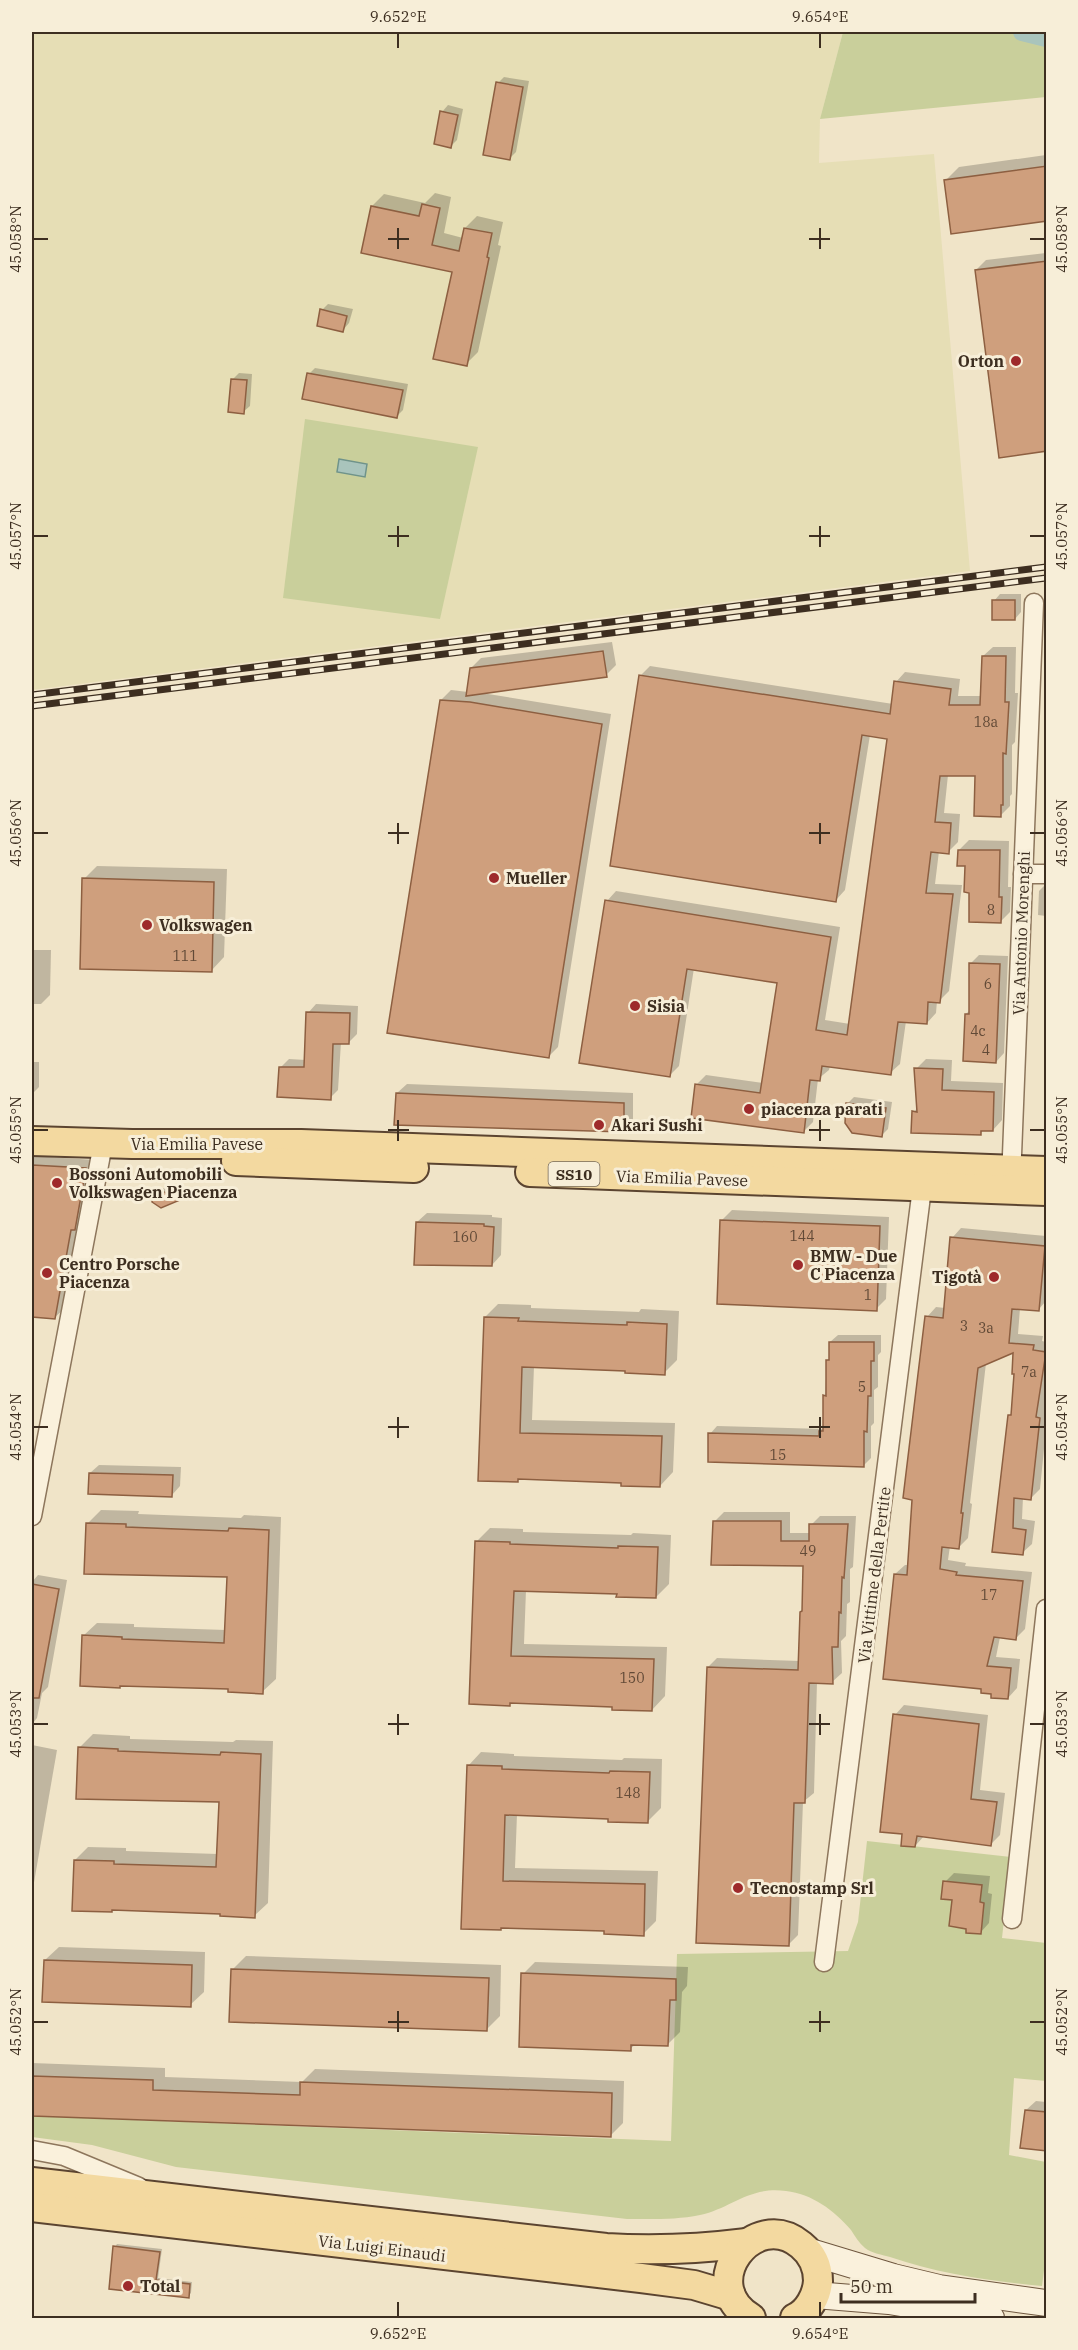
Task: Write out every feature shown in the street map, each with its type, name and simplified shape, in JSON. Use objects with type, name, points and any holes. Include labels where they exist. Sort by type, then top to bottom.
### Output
[{"type":"main road","name":"Via Emilia Pavese","points":[[32,1141],[103,1144],[301,1144],[1011,1180],[1047,1191]]},
{"type":"main road","name":"Via Emilia Pavese","points":[[103,1144],[185,1157],[260,1164],[922,1188],[1011,1180],[1047,1171]]},
{"type":"main road","name":"Via Luigi Einaudi","points":[[32,2182],[606,2248],[656,2251],[699,2249],[747,2243],[759,2237],[772,2235],[785,2236],[797,2242],[807,2251],[893,2277],[939,2288],[1047,2303]]},
{"type":"main road","name":"Via Luigi Einaudi","points":[[32,2207],[641,2278],[694,2285],[731,2296]]},
{"type":"main road","points":[[747,2243],[736,2254],[730,2267],[728,2282],[736,2307],[751,2319]]},
{"type":"main road","points":[[807,2251],[817,2272],[807,2310],[889,2301],[991,2319]]},
{"type":"street","name":"Via Antonio Morenghi","points":[[1011,1180],[1034,603]]},
{"type":"street","points":[[1023,873],[1047,874]]},
{"type":"street","points":[[32,1516],[103,1144]]},
{"type":"street","name":"Via Vittime della Pertite","points":[[824,1962],[922,1188]]},
{"type":"street","points":[[1012,1919],[1040,1722],[1047,1610]]},
{"type":"street","name":"Via Luigi Einaudi","points":[[32,2150],[64,2156],[165,2199]]},
{"type":"shaded area","points":[[32,32],[843,32],[820,119],[819,163],[934,154],[970,571],[32,690]]},
{"type":"green space","points":[[843,32],[1046,32],[1046,97],[820,119]]},
{"type":"green space","points":[[305,419],[478,447],[440,619],[283,598]]},
{"type":"green space","points":[[867,1841],[1011,1857],[1002,1938],[1046,1943],[1046,2081],[1014,2078],[1009,2155],[1046,2162],[1046,2255],[1042,2286],[946,2272],[874,2253],[863,2246],[851,2230],[830,2210],[814,2199],[786,2191],[761,2192],[711,2212],[691,2217],[627,2219],[176,2167],[92,2145],[32,2137],[32,2116],[671,2141],[677,1954],[848,1951],[858,1922]]},
{"type":"water","points":[[339,459],[367,464],[365,477],[337,472]]},
{"type":"building","points":[[496,82],[523,87],[510,160],[483,155]]},
{"type":"building","points":[[440,111],[458,115],[451,148],[434,144]]},
{"type":"building","points":[[1047,166],[1047,221],[951,234],[944,180]]},
{"type":"building","points":[[422,204],[440,208],[432,245],[459,251],[464,228],[492,233],[467,366],[433,359],[452,272],[361,253],[371,206],[419,216]]},
{"type":"building","name":"Orton","points":[[1047,261],[1047,451],[999,458],[975,270]]},
{"type":"building","points":[[320,309],[347,316],[343,332],[317,326]]},
{"type":"building","points":[[307,373],[403,390],[397,418],[302,399]]},
{"type":"building","points":[[231,379],[247,380],[244,414],[228,412]]},
{"type":"building","points":[[992,600],[1015,600],[1015,620],[992,620]]},
{"type":"building","points":[[603,651],[607,677],[466,696],[470,668]]},
{"type":"building","points":[[982,656],[1006,656],[1005,702],[1009,702],[1006,754],[1003,753],[1001,817],[974,816],[975,776],[940,776],[935,822],[951,823],[949,854],[931,852],[926,893],[953,894],[940,1003],[928,1002],[927,1024],[898,1022],[891,1075],[822,1066],[820,1081],[810,1080],[804,1133],[691,1118],[695,1084],[760,1093],[777,983],[687,969],[670,1077],[579,1063],[605,900],[831,937],[816,1030],[847,1035],[887,739],[862,735],[836,902],[610,866],[639,675],[890,714],[894,681],[951,689],[949,705],[980,705]]},
{"type":"building","name":"Mueller","points":[[440,700],[470,702],[602,724],[549,1058],[387,1033]]},
{"type":"building","points":[[958,850],[1000,850],[1001,923],[969,922],[969,893],[964,892],[965,866],[957,866]]},
{"type":"building","name":"Volkswagen","points":[[82,878],[214,882],[212,972],[80,969]]},
{"type":"building","points":[[969,963],[1000,964],[996,1063],[963,1061],[965,1014],[969,1014]]},
{"type":"building","points":[[306,1012],[350,1013],[349,1044],[333,1044],[331,1100],[277,1097],[279,1067],[304,1067]]},
{"type":"building","points":[[914,1068],[943,1069],[942,1090],[994,1092],[993,1131],[981,1131],[981,1135],[911,1133],[912,1111],[917,1112]]},
{"type":"building","points":[[396,1093],[624,1103],[624,1132],[394,1125]]},
{"type":"building","points":[[846,1103],[886,1108],[882,1137],[852,1133],[845,1123]]},
{"type":"building","points":[[32,1165],[86,1168],[75,1230],[71,1230],[55,1319],[32,1317]]},
{"type":"building","points":[[160,1190],[180,1200],[161,1208],[152,1202],[153,1195]]},
{"type":"building","name":"BMW - Due C Piacenza","points":[[720,1220],[880,1226],[877,1311],[717,1304]]},
{"type":"building","points":[[416,1222],[484,1224],[484,1226],[494,1227],[492,1266],[414,1265]]},
{"type":"building","points":[[950,1237],[1045,1246],[1039,1311],[1012,1309],[1009,1343],[1034,1345],[1033,1350],[1046,1352],[1036,1417],[1040,1418],[1031,1500],[1014,1498],[1013,1528],[1026,1530],[1023,1555],[992,1552],[1008,1415],[1011,1415],[1013,1353],[978,1368],[959,1549],[942,1547],[940,1569],[957,1572],[956,1575],[1023,1581],[1016,1640],[994,1637],[987,1666],[1011,1668],[1008,1699],[991,1698],[991,1694],[981,1693],[981,1689],[883,1679],[894,1574],[907,1575],[912,1500],[903,1498],[925,1316],[943,1318]]},
{"type":"building","points":[[484,1317],[519,1318],[518,1321],[627,1325],[627,1322],[667,1324],[665,1375],[522,1367],[520,1433],[662,1436],[660,1487],[518,1479],[518,1482],[478,1481]]},
{"type":"building","points":[[829,1342],[874,1342],[867,1432],[864,1431],[864,1467],[708,1462],[708,1433],[819,1436],[819,1431],[823,1431],[823,1395],[826,1396],[826,1360],[829,1360]]},
{"type":"building","points":[[89,1473],[173,1475],[172,1497],[88,1494]]},
{"type":"building","points":[[713,1521],[781,1521],[781,1541],[809,1541],[809,1524],[848,1524],[844,1578],[842,1577],[841,1613],[839,1612],[838,1647],[832,1647],[833,1684],[809,1683],[805,1803],[794,1803],[789,1946],[696,1943],[707,1667],[798,1670],[800,1612],[802,1611],[803,1566],[711,1565]]},
{"type":"building","points":[[86,1523],[228,1531],[229,1528],[269,1530],[263,1694],[228,1692],[228,1689],[80,1686],[82,1635],[224,1643],[227,1577],[84,1574]]},
{"type":"building","points":[[475,1541],[618,1548],[618,1546],[658,1547],[656,1598],[616,1597],[617,1594],[514,1591],[511,1656],[654,1659],[652,1711],[510,1703],[510,1706],[469,1704]]},
{"type":"building","points":[[32,1584],[59,1589],[39,1698],[32,1698]]},
{"type":"building","points":[[893,1714],[979,1724],[971,1799],[997,1802],[991,1846],[917,1836],[915,1847],[901,1846],[902,1834],[880,1832]]},
{"type":"building","points":[[78,1747],[220,1755],[221,1752],[261,1754],[255,1918],[220,1916],[220,1914],[112,1910],[112,1912],[72,1911],[74,1860],[114,1861],[114,1864],[216,1867],[219,1802],[76,1799]]},
{"type":"building","points":[[467,1765],[502,1766],[502,1769],[609,1773],[610,1771],[650,1772],[648,1823],[505,1815],[503,1881],[645,1884],[644,1936],[604,1934],[604,1931],[461,1929]]},
{"type":"building","points":[[943,1881],[982,1885],[980,1902],[984,1903],[981,1934],[966,1933],[966,1929],[949,1926],[952,1900],[941,1899]]},
{"type":"building","points":[[44,1960],[192,1965],[191,2007],[42,2002]]},
{"type":"building","points":[[231,1969],[489,1978],[487,2031],[229,2022]]},
{"type":"building","points":[[521,1973],[676,1979],[676,2000],[670,2000],[668,2046],[631,2045],[631,2051],[519,2047]]},
{"type":"building","points":[[32,2076],[153,2080],[153,2090],[300,2095],[300,2082],[612,2093],[611,2137],[32,2116]]},
{"type":"building","points":[[1025,2110],[1047,2112],[1047,2151],[1020,2148]]},
{"type":"building","points":[[113,2246],[160,2252],[156,2280],[190,2284],[189,2298],[109,2289]]},
{"type":"waterway","points":[[1022,32],[1046,38]]},
{"type":"railway","points":[[32,695],[1046,567]]},
{"type":"railway","points":[[32,706],[1046,578]]},
{"type":"place","name":"Orton","points":[[1016,361]]},
{"type":"place","name":"Mueller","points":[[494,878]]},
{"type":"place","name":"Volkswagen","points":[[147,925]]},
{"type":"place","name":"Sisia","points":[[635,1006]]},
{"type":"place","name":"piacenza parati","points":[[749,1109]]},
{"type":"place","name":"Akari Sushi","points":[[599,1125]]},
{"type":"place","name":"Bossoni Automobili Volkswagen Piacenza","points":[[57,1183]]},
{"type":"place","name":"BMW - Due C Piacenza","points":[[798,1265]]},
{"type":"place","name":"Centro Porsche Piacenza","points":[[47,1273]]},
{"type":"place","name":"Tigotà","points":[[994,1277]]},
{"type":"place","name":"Tecnostamp Srl","points":[[738,1888]]},
{"type":"place","name":"Total","points":[[128,2286]]}]
